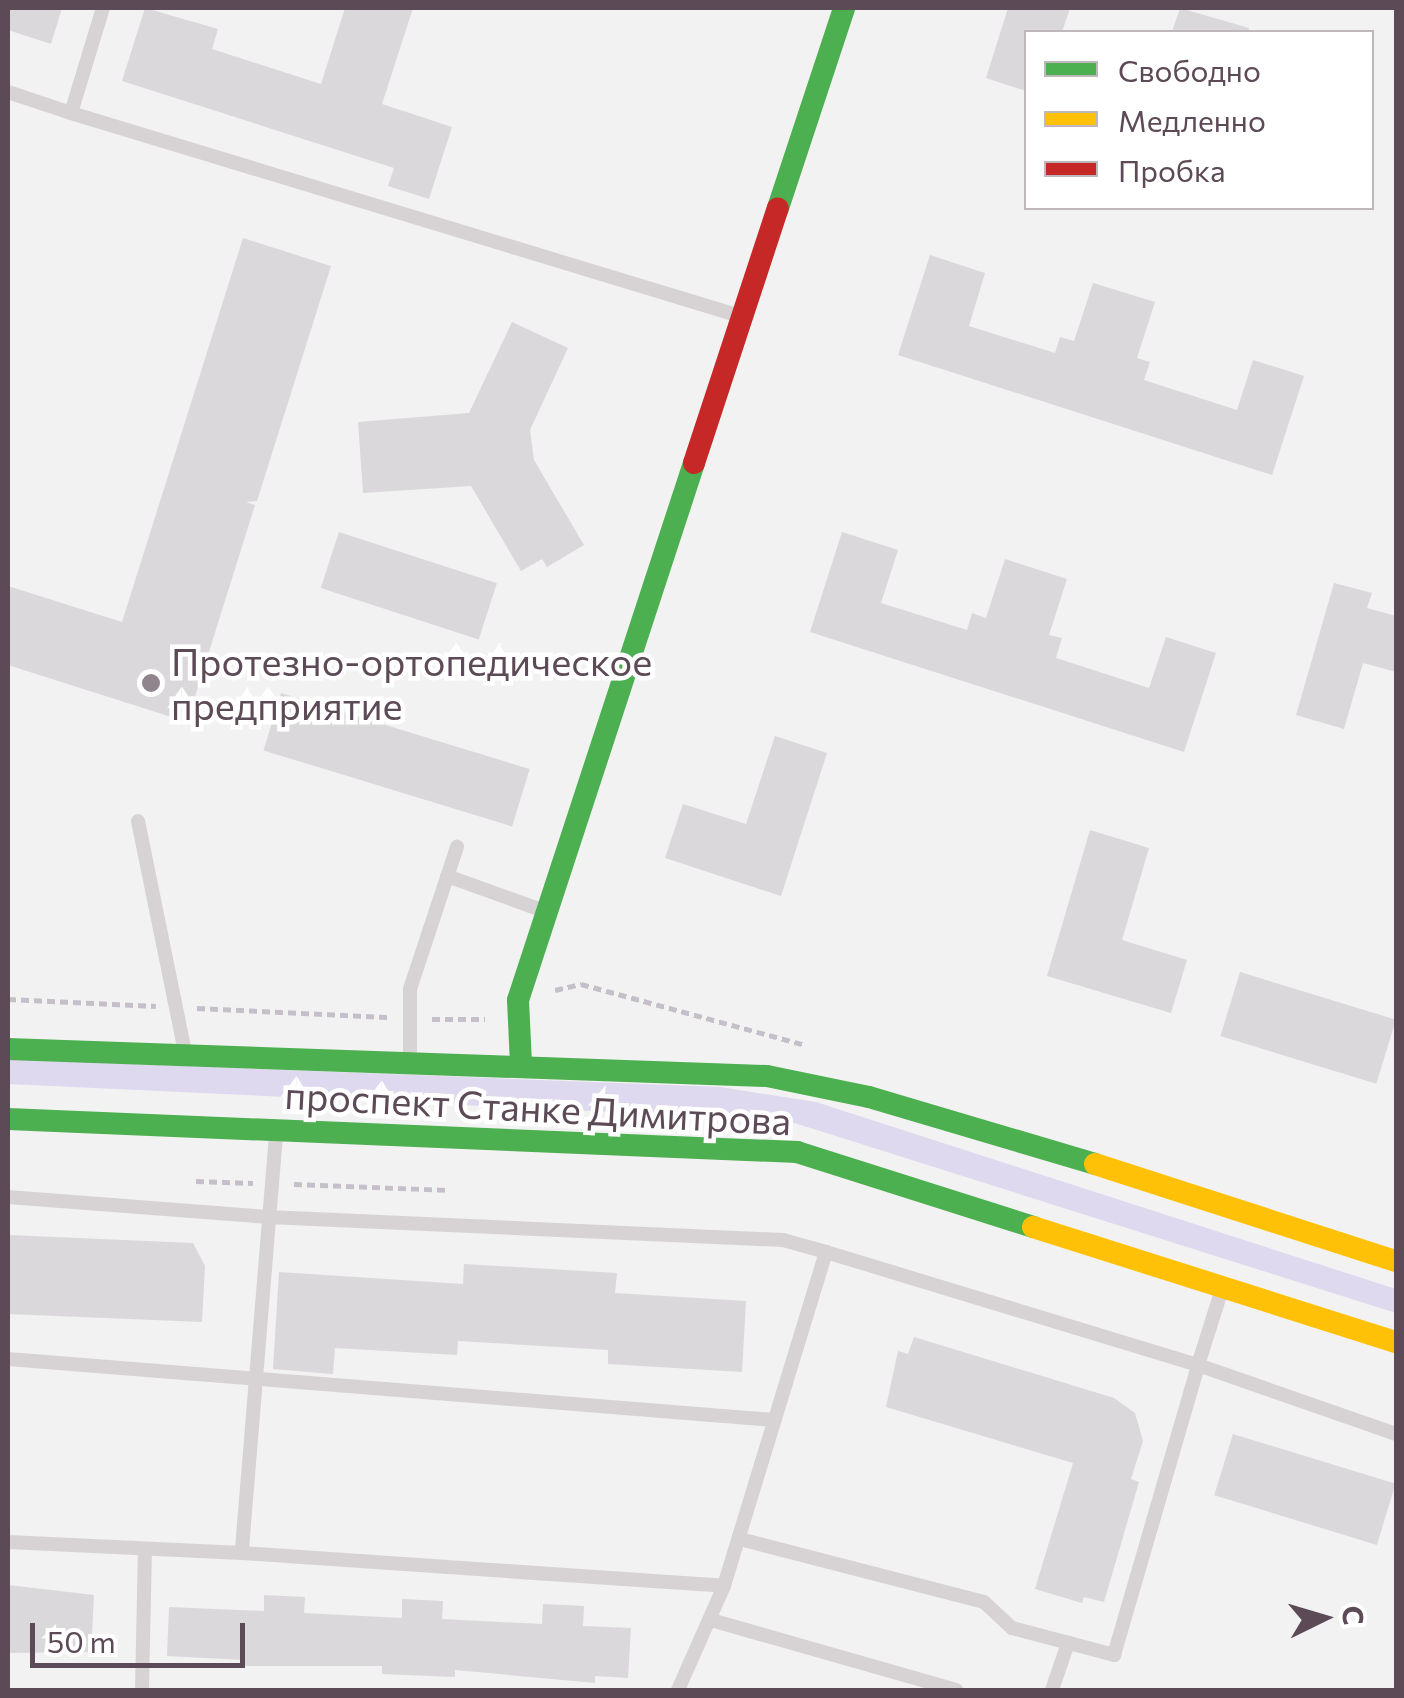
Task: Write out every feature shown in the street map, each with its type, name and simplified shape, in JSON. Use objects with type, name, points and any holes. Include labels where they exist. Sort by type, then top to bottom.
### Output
[{"type":"main road","points":[[521,1064],[518,1000],[844,8]]},
{"type":"main road","name":"проспект Станке Димитрова","points":[[8,1049],[410,1060],[766,1076],[868,1097],[1253,1211],[1396,1261]]},
{"type":"main road","name":"проспект Станке Димитрова","points":[[8,1119],[797,1152],[1222,1290],[1396,1342]]},
{"type":"lane","points":[[71,112],[103,8]]},
{"type":"lane","points":[[8,92],[742,317]]},
{"type":"lane","points":[[138,821],[185,1054]]},
{"type":"lane","points":[[410,1060],[410,990],[457,846]]},
{"type":"lane","points":[[448,876],[548,912]]},
{"type":"lane","points":[[242,1553],[252,1379],[277,1130]]},
{"type":"lane","points":[[8,1197],[268,1217],[783,1240],[1198,1364],[1396,1434]]},
{"type":"lane","points":[[678,1690],[724,1586],[826,1252]]},
{"type":"lane","points":[[740,1538],[984,1602],[1012,1628],[1114,1655],[1222,1290]]},
{"type":"lane","points":[[8,1360],[776,1420]]},
{"type":"lane","points":[[8,1542],[242,1553],[724,1586]]},
{"type":"lane","points":[[142,1690],[145,1550]]},
{"type":"lane","points":[[712,1620],[956,1690]]},
{"type":"lane","points":[[1052,1690],[1068,1642]]},
{"type":"path","points":[[196,1180],[447,1190]]},
{"type":"shaded area","points":[[8,1059],[720,1087],[816,1102],[1396,1289],[1396,1313],[785,1120],[8,1084]]},
{"type":"building","points":[[8,8],[62,8],[51,44],[8,30]]},
{"type":"building","points":[[145,8],[218,29],[212,49],[321,84],[345,8],[413,8],[382,104],[452,127],[429,199],[388,186],[394,168],[122,81]]},
{"type":"building","points":[[1008,8],[1070,8],[1063,30],[1024,30],[1024,90],[986,78]]},
{"type":"building","points":[[1180,8],[1249,28],[1248,30],[1173,30]]},
{"type":"building","points":[[243,238],[331,266],[257,501],[246,502],[255,505],[187,722],[8,665],[8,586],[122,622]]},
{"type":"building","points":[[930,255],[985,273],[969,326],[1055,353],[1060,337],[1074,341],[1093,283],[1155,302],[1137,358],[1150,362],[1144,380],[1237,410],[1253,360],[1304,376],[1272,475],[898,355]]},
{"type":"building","points":[[512,322],[568,348],[530,430],[534,460],[584,545],[547,567],[542,559],[521,571],[471,486],[363,493],[358,422],[469,413]]},
{"type":"building","points":[[339,532],[497,583],[479,639],[321,588]]},
{"type":"building","points":[[842,532],[898,550],[881,603],[967,630],[972,613],[986,618],[1005,559],[1067,579],[1049,635],[1062,638],[1056,658],[1149,688],[1166,637],[1216,653],[1184,752],[810,632]]},
{"type":"building","points":[[1334,583],[1372,593],[1367,608],[1396,616],[1396,672],[1363,663],[1344,729],[1296,715]]},
{"type":"building","points":[[281,693],[530,769],[512,826],[263,750]]},
{"type":"building","points":[[775,736],[827,753],[781,896],[665,858],[683,804],[746,824]]},
{"type":"building","points":[[1090,830],[1149,848],[1122,940],[1187,960],[1171,1013],[1047,976]]},
{"type":"building","points":[[1240,972],[1396,1020],[1376,1084],[1220,1036]]},
{"type":"building","points":[[8,1235],[193,1243],[205,1266],[202,1322],[8,1314]]},
{"type":"building","points":[[464,1264],[617,1273],[615,1293],[746,1301],[742,1372],[608,1364],[608,1350],[458,1341],[457,1355],[335,1348],[333,1374],[273,1369],[279,1272],[463,1284]]},
{"type":"building","points":[[914,1337],[1114,1398],[1135,1413],[1143,1441],[1131,1479],[1139,1482],[1104,1602],[1084,1597],[1082,1603],[1035,1589],[1073,1463],[886,1407],[898,1351],[908,1354]]},
{"type":"building","points":[[1233,1434],[1396,1484],[1377,1545],[1214,1495]]},
{"type":"building","points":[[8,1585],[94,1595],[91,1652],[8,1653]]},
{"type":"building","points":[[264,1595],[305,1597],[304,1613],[402,1618],[402,1599],[443,1601],[442,1619],[542,1624],[543,1604],[584,1606],[583,1626],[631,1628],[628,1678],[595,1676],[595,1683],[455,1670],[455,1677],[382,1674],[382,1666],[244,1666],[244,1660],[167,1656],[169,1607],[264,1611]]},
{"type":"traffic: fast","points":[[778,208],[844,8]]},
{"type":"traffic: fast","points":[[521,1064],[518,1000],[694,463]]},
{"type":"traffic: fast","points":[[8,1049],[767,1076],[869,1097],[1095,1164]]},
{"type":"traffic: fast","points":[[8,1119],[797,1152],[1033,1227]]},
{"type":"traffic: slow","points":[[1095,1164],[1396,1261]]},
{"type":"traffic: slow","points":[[1033,1227],[1396,1342]]},
{"type":"traffic: jam","points":[[694,463],[778,208]]},
{"type":"place","name":"Протезно-ортопедическое предприятие","points":[[151,683]]}]
